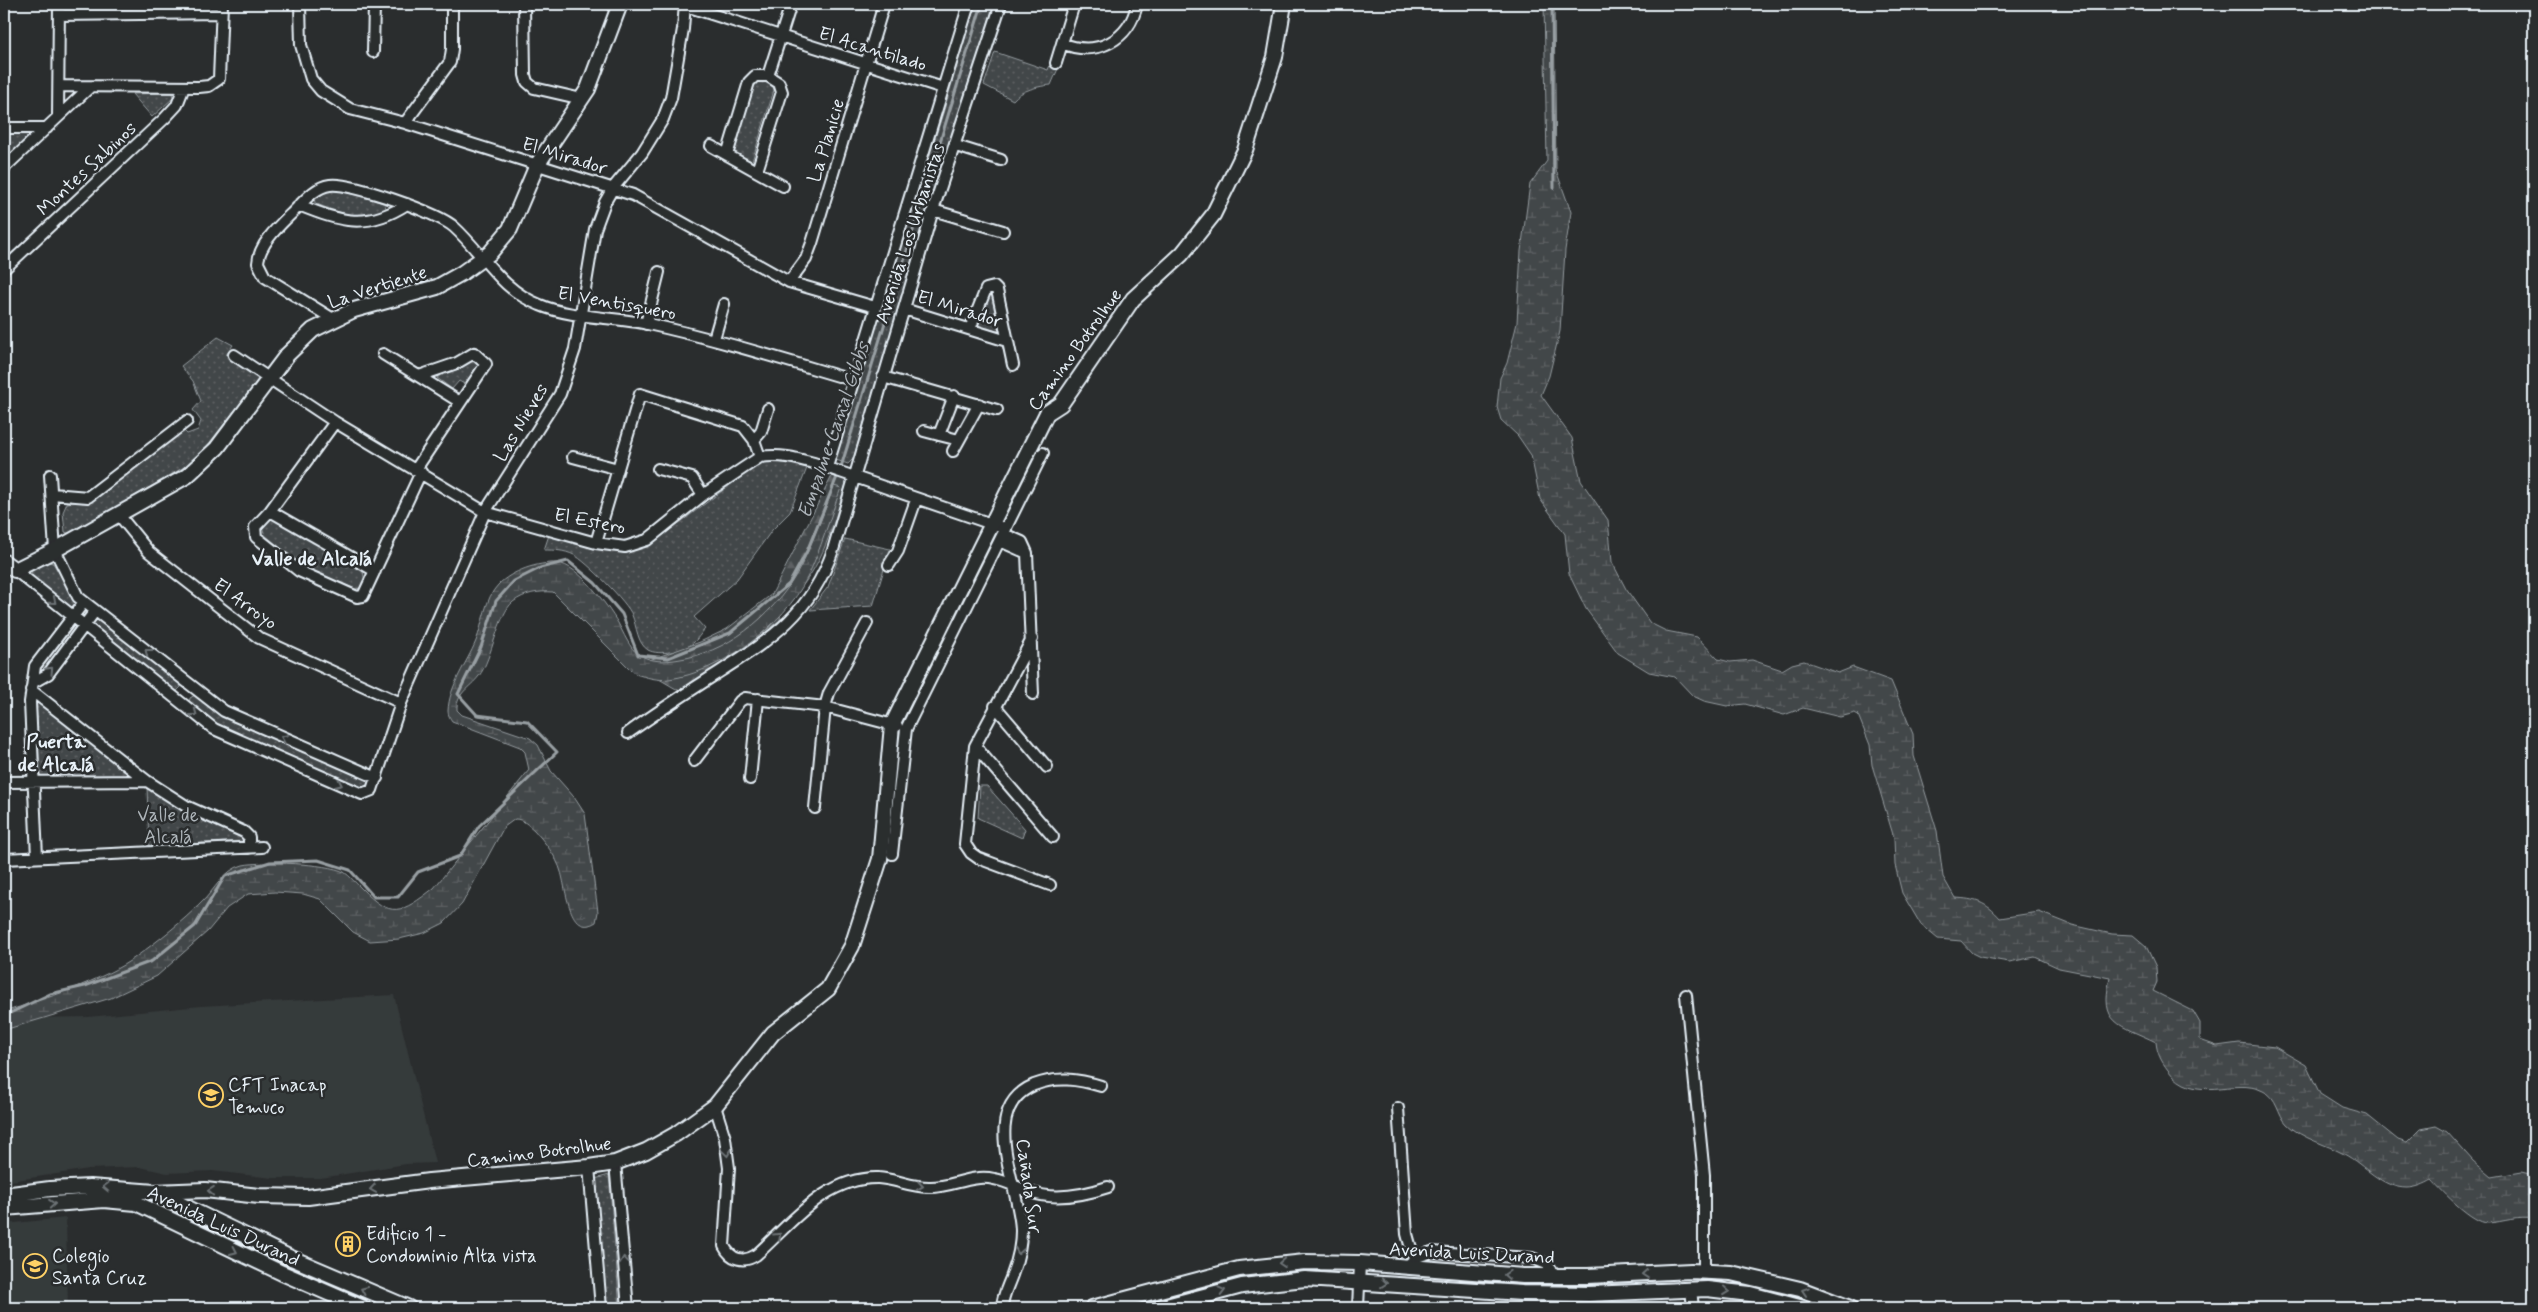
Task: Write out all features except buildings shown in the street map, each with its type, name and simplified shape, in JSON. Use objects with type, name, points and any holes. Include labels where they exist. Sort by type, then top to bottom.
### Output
[{"type":"street","points":[[58,116],[59,4]]},
{"type":"street","name":"El Mirador","points":[[300,4],[301,45],[304,63],[311,80],[321,91],[350,108],[405,123],[633,195],[789,282],[876,307]]},
{"type":"street","points":[[373,52],[374,4]]},
{"type":"street","points":[[405,123],[450,62],[452,49],[452,4]]},
{"type":"street","points":[[524,4],[525,75],[527,82],[534,88],[582,99]]},
{"type":"street","name":"La Vertiente","points":[[9,566],[55,550],[174,485],[199,466],[217,448],[269,378],[304,337],[333,319],[354,310],[437,287],[462,274],[482,260],[510,229],[537,165],[582,99],[592,80],[605,40],[620,4]]},
{"type":"street","name":"El Acantilado","points":[[683,4],[780,37],[944,88]]},
{"type":"street","name":"Las Nieves","points":[[179,701],[214,729],[362,794],[368,794],[372,790],[401,703],[485,512],[560,394],[575,349],[596,229],[613,188],[642,153],[663,119],[671,98],[683,30],[683,4]]},
{"type":"street","points":[[768,76],[791,4]]},
{"type":"street","name":"La Planicie","points":[[789,282],[806,259],[812,243],[884,4]]},
{"type":"street","name":"Avenida Los Urbanistas","points":[[830,469],[852,380],[969,4]]},
{"type":"street","name":"Avenida Los Urbanistas","points":[[628,732],[766,642],[800,611],[817,587],[828,562],[851,477],[933,210],[956,146],[1001,4]]},
{"type":"street","points":[[1056,63],[1074,4]]},
{"type":"street","points":[[1062,43],[1086,49],[1110,43],[1129,26],[1138,4]]},
{"type":"street","name":"Camino Botrolhue","points":[[155,1192],[205,1190],[259,1196],[308,1197],[615,1163],[646,1151],[676,1134],[714,1106],[773,1033],[828,989],[852,946],[880,860],[899,727],[992,524],[1047,413],[1061,404],[1133,299],[1182,254],[1213,216],[1245,150],[1275,57],[1284,4]]},
{"type":"street","points":[[59,15],[221,8],[219,79],[209,86],[59,86]]},
{"type":"street","points":[[727,155],[749,82],[755,76],[768,76],[779,83],[782,92],[757,171]]},
{"type":"street","points":[[4,168],[90,87]]},
{"type":"street","name":"Montes Sabinos","points":[[4,269],[177,106],[184,87]]},
{"type":"street","points":[[4,128],[47,128]]},
{"type":"street","points":[[711,146],[783,186]]},
{"type":"street","points":[[956,146],[1002,160]]},
{"type":"street","name":"El Ventisquero","points":[[333,319],[266,277],[260,268],[258,258],[262,248],[299,205],[318,189],[336,184],[407,204],[454,227],[482,260],[515,293],[541,306],[646,324],[714,339],[852,380]]},
{"type":"street","points":[[299,205],[331,218],[360,222],[389,215],[407,204]]},
{"type":"street","points":[[933,210],[1003,231]]},
{"type":"street","points":[[646,324],[659,272]]},
{"type":"street","points":[[970,328],[986,289],[994,287],[997,290],[1013,365]]},
{"type":"street","points":[[714,339],[724,304]]},
{"type":"street","name":"El Mirador","points":[[904,309],[1007,341]]},
{"type":"street","points":[[335,422],[270,511],[255,527],[256,537],[299,571],[360,598],[375,571],[419,471],[460,402],[486,364],[474,353],[457,363],[419,376]]},
{"type":"street","points":[[383,354],[460,402]]},
{"type":"street","name":"El Estero","points":[[234,355],[335,422],[485,512],[596,543],[625,547],[647,540],[703,496],[760,457]]},
{"type":"street","points":[[883,377],[997,410]]},
{"type":"street","points":[[596,543],[640,394],[743,426],[754,440],[760,457],[787,456],[992,524],[1027,553]]},
{"type":"street","points":[[939,435],[954,396]]},
{"type":"street","points":[[953,451],[979,404]]},
{"type":"street","points":[[754,440],[761,432],[768,409]]},
{"type":"street","points":[[52,494],[88,498],[187,421]]},
{"type":"street","points":[[924,431],[959,440]]},
{"type":"street","name":"Camino Botrolhue","points":[[892,854],[899,727],[1004,535],[1044,453]]},
{"type":"street","points":[[573,457],[618,470]]},
{"type":"street","points":[[658,469],[692,478],[703,496]]},
{"type":"street","points":[[50,475],[52,531],[55,550],[78,597],[224,711],[377,778]]},
{"type":"street","points":[[890,565],[898,551],[916,500]]},
{"type":"street","points":[[270,511],[375,571]]},
{"type":"street","name":"El Arroyo","points":[[120,515],[149,552],[259,638],[401,703]]},
{"type":"street","points":[[1004,535],[1022,542],[1027,553],[1033,694]]},
{"type":"street","points":[[9,566],[179,701],[191,686]]},
{"type":"street","points":[[37,857],[30,702],[35,666],[84,602]]},
{"type":"street","points":[[33,686],[48,674],[95,611]]},
{"type":"street","points":[[815,808],[825,707],[829,693],[867,623]]},
{"type":"street","points":[[1032,639],[975,746],[965,844],[978,858],[1050,885]]},
{"type":"street","points":[[33,686],[147,781],[186,806],[244,832],[248,837],[249,848]]},
{"type":"street","points":[[694,761],[740,701],[745,698],[825,707],[899,727]]},
{"type":"street","points":[[750,779],[758,699]]},
{"type":"street","points":[[995,706],[1048,767]]},
{"type":"street","points":[[975,746],[1053,837]]},
{"type":"street","points":[[4,782],[147,781]]},
{"type":"street","points":[[4,859],[262,847]]},
{"type":"street","points":[[1686,996],[1704,1175],[1704,1272]]},
{"type":"street","name":"Cañada Sur","points":[[1002,1308],[1006,1288],[1016,1264],[1021,1240],[1019,1210],[1012,1186],[1006,1148],[1008,1109],[1016,1097],[1034,1085],[1059,1079],[1082,1080],[1101,1086]]},
{"type":"street","points":[[714,1106],[725,1138],[729,1168],[724,1246],[729,1254],[737,1259],[747,1260],[756,1256],[815,1199],[836,1187],[857,1181],[885,1178],[931,1187],[986,1178],[1033,1193],[1058,1197],[1085,1194],[1108,1187]]},
{"type":"street","points":[[1398,1108],[1409,1263],[1407,1281],[1418,1287]]},
{"type":"street","points":[[615,1163],[628,1308]]},
{"type":"street","points":[[589,1167],[601,1308]]},
{"type":"street","name":"Avenida Luis Durand","points":[[4,1195],[50,1189],[90,1187],[155,1192],[382,1303],[410,1308]]},
{"type":"street","name":"Avenida Luis Durand","points":[[4,1208],[104,1200],[136,1203],[282,1273],[363,1308]]},
{"type":"street","points":[[1409,1263],[1425,1253],[1439,1252],[1532,1258],[1546,1264],[1556,1276],[1550,1287],[1537,1294]]},
{"type":"street","name":"Avenida Luis Durand","points":[[1092,1308],[1222,1273],[1256,1266],[1305,1262],[1409,1263],[1556,1276],[1731,1273],[1776,1282],[1850,1308]]},
{"type":"street","points":[[1358,1308],[1360,1263]]},
{"type":"street","name":"Avenida Luis Durand","points":[[1158,1308],[1234,1288],[1274,1281],[1359,1281],[1418,1287],[1537,1294],[1691,1288],[1750,1294],[1803,1308]]},
{"type":"street","points":[[1691,1288],[1693,1308]]},
{"type":"shaded area","name":"CFT Inacap Temuco","points":[[394,995],[435,1163],[406,1164],[321,1178],[273,1178],[212,1171],[167,1173],[140,1167],[89,1169],[4,1182],[4,1026],[33,1018],[88,1017],[201,1006]]},
{"type":"shaded area","name":"Colegio Santa Cruz","points":[[66,1218],[68,1308],[4,1308],[4,1224]]},
{"type":"green space","points":[[66,4],[216,4],[214,9],[69,11]]},
{"type":"green space","points":[[975,4],[994,4],[853,459],[848,464],[836,460],[835,454],[944,110]]},
{"type":"green space","points":[[1544,4],[1554,4],[1556,170],[1571,212],[1565,250],[1560,331],[1549,376],[1541,395],[1572,438],[1581,481],[1608,520],[1612,562],[1626,589],[1650,623],[1666,631],[1697,637],[1718,659],[1730,662],[1752,660],[1782,670],[1792,664],[1804,661],[1838,673],[1853,667],[1891,681],[1913,734],[1914,756],[1937,831],[1943,877],[1955,898],[1980,902],[1990,908],[2000,918],[2039,912],[2072,925],[2112,934],[2133,935],[2146,946],[2156,967],[2157,982],[2153,991],[2193,1011],[2200,1023],[2200,1040],[2217,1046],[2239,1043],[2275,1047],[2306,1065],[2320,1094],[2342,1108],[2367,1115],[2398,1140],[2407,1143],[2421,1129],[2436,1126],[2447,1132],[2473,1161],[2492,1177],[2521,1172],[2534,1175],[2534,1219],[2481,1222],[2466,1213],[2432,1180],[2420,1186],[2410,1188],[2389,1184],[2337,1150],[2300,1134],[2287,1124],[2275,1101],[2263,1091],[2252,1087],[2240,1086],[2202,1089],[2178,1081],[2161,1060],[2156,1042],[2122,1026],[2110,1014],[2107,1005],[2107,994],[2110,978],[2059,968],[2035,957],[2009,962],[1980,957],[1972,953],[1961,941],[1938,939],[1921,925],[1902,893],[1895,865],[1894,838],[1872,765],[1870,745],[1858,715],[1855,713],[1840,717],[1803,708],[1784,715],[1745,704],[1727,706],[1704,701],[1693,696],[1675,677],[1649,672],[1618,653],[1586,609],[1569,574],[1565,534],[1540,499],[1531,455],[1518,436],[1501,420],[1497,407],[1500,378],[1507,363],[1517,323],[1521,251],[1530,184],[1547,161]]},
{"type":"green space","points":[[995,52],[1048,70],[1052,60],[1060,64],[1051,85],[1025,91],[1013,100],[984,85]]},
{"type":"green space","points":[[761,80],[772,84],[774,90],[752,161],[732,154],[754,85]]},
{"type":"green space","points":[[172,93],[173,98],[152,117],[132,94]]},
{"type":"green space","points":[[4,131],[33,131],[35,134],[4,164]]},
{"type":"green space","points":[[333,189],[384,203],[387,210],[369,215],[360,215],[341,213],[315,203],[314,197],[323,191]]},
{"type":"green space","points":[[991,288],[1003,328],[997,331],[978,326]]},
{"type":"green space","points":[[218,337],[233,345],[226,355],[261,377],[196,460],[70,534],[65,532],[63,512],[67,503],[94,499],[183,430],[187,434],[198,430],[201,421],[193,410],[201,401],[193,381],[181,366]]},
{"type":"green space","points":[[473,358],[480,364],[466,385],[459,381],[452,389],[437,378],[438,375]]},
{"type":"green space","points":[[776,459],[807,468],[790,512],[772,530],[737,579],[694,617],[705,629],[696,641],[682,649],[664,653],[648,650],[639,639],[629,609],[596,573],[574,555],[563,551],[544,550],[549,535],[624,553],[650,545],[762,461]]},
{"type":"green space","points":[[833,474],[845,476],[846,484],[829,536],[806,581],[781,608],[780,620],[683,693],[635,665],[700,642],[727,629],[772,594]]},
{"type":"green space","points":[[834,486],[841,488],[817,556],[797,596],[767,629],[749,644],[710,667],[689,675],[665,679],[635,674],[553,592],[537,592],[522,596],[513,602],[503,616],[484,668],[461,695],[457,704],[457,710],[462,715],[530,738],[538,745],[551,771],[574,797],[585,814],[598,912],[596,922],[587,925],[580,923],[574,918],[559,866],[553,855],[534,830],[523,821],[515,819],[504,827],[462,904],[444,923],[424,933],[399,939],[370,941],[353,932],[320,899],[303,894],[275,892],[248,894],[227,908],[208,931],[157,976],[111,998],[4,1030],[4,1012],[73,989],[123,965],[145,950],[194,910],[230,871],[243,865],[265,863],[294,864],[335,869],[344,872],[380,905],[389,908],[404,908],[423,897],[434,888],[529,770],[525,752],[520,747],[452,721],[448,712],[455,684],[476,641],[490,597],[503,580],[525,568],[533,566],[550,563],[565,565],[592,587],[607,606],[629,644],[638,654],[650,659],[668,661],[704,653],[721,646],[753,625],[768,612],[792,582],[806,556]]},
{"type":"green space","points":[[276,518],[363,571],[365,583],[362,588],[355,589],[307,569],[265,535],[262,527],[268,520]]},
{"type":"green space","points":[[845,539],[890,549],[873,606],[810,610],[828,587]]},
{"type":"green space","points":[[45,561],[53,563],[75,599],[77,604],[75,608],[70,609],[32,579],[31,571]]},
{"type":"green space","points":[[101,620],[180,682],[181,687],[176,692],[94,629],[93,621]]},
{"type":"green space","points":[[72,627],[77,631],[46,670],[41,666]]},
{"type":"green space","points":[[195,695],[370,779],[372,783],[365,790],[216,724],[189,703],[190,698]]},
{"type":"green space","name":"Valle de Alcalá","points":[[36,701],[128,773],[125,776],[40,777]]},
{"type":"green space","name":"Valle de Alcalá","points":[[147,786],[177,808],[225,826],[246,839],[243,841],[149,846]]},
{"type":"green space","points":[[980,786],[987,786],[1025,829],[1022,838],[978,818]]},
{"type":"green space","points":[[609,1175],[620,1308],[607,1308],[595,1179]]},
{"type":"waterway","name":"Empalme Canal Gibbs","points":[[4,1016],[50,994],[85,986],[152,961],[195,926],[225,876],[270,862],[318,860],[350,870],[374,897],[398,897],[418,872],[460,856],[479,826],[557,752],[527,721],[477,715],[458,694],[481,647],[496,601],[514,581],[540,568],[568,561],[595,583],[622,614],[638,655],[668,658],[730,633],[789,584],[807,551],[841,467],[982,4]]},
{"type":"waterway","points":[[1552,4],[1554,188]]},
{"type":"place","name":"CFT Inacap Temuco","points":[[211,1095]]},
{"type":"place","name":"Edificio 1 - Condominio Alta vista","points":[[348,1244]]},
{"type":"place","name":"Colegio Santa Cruz","points":[[35,1266]]},
{"type":"district","name":"Valle de Alcalá","points":[[312,558]]},
{"type":"district","name":"Puerta de Alcalá","points":[[56,752]]}]
